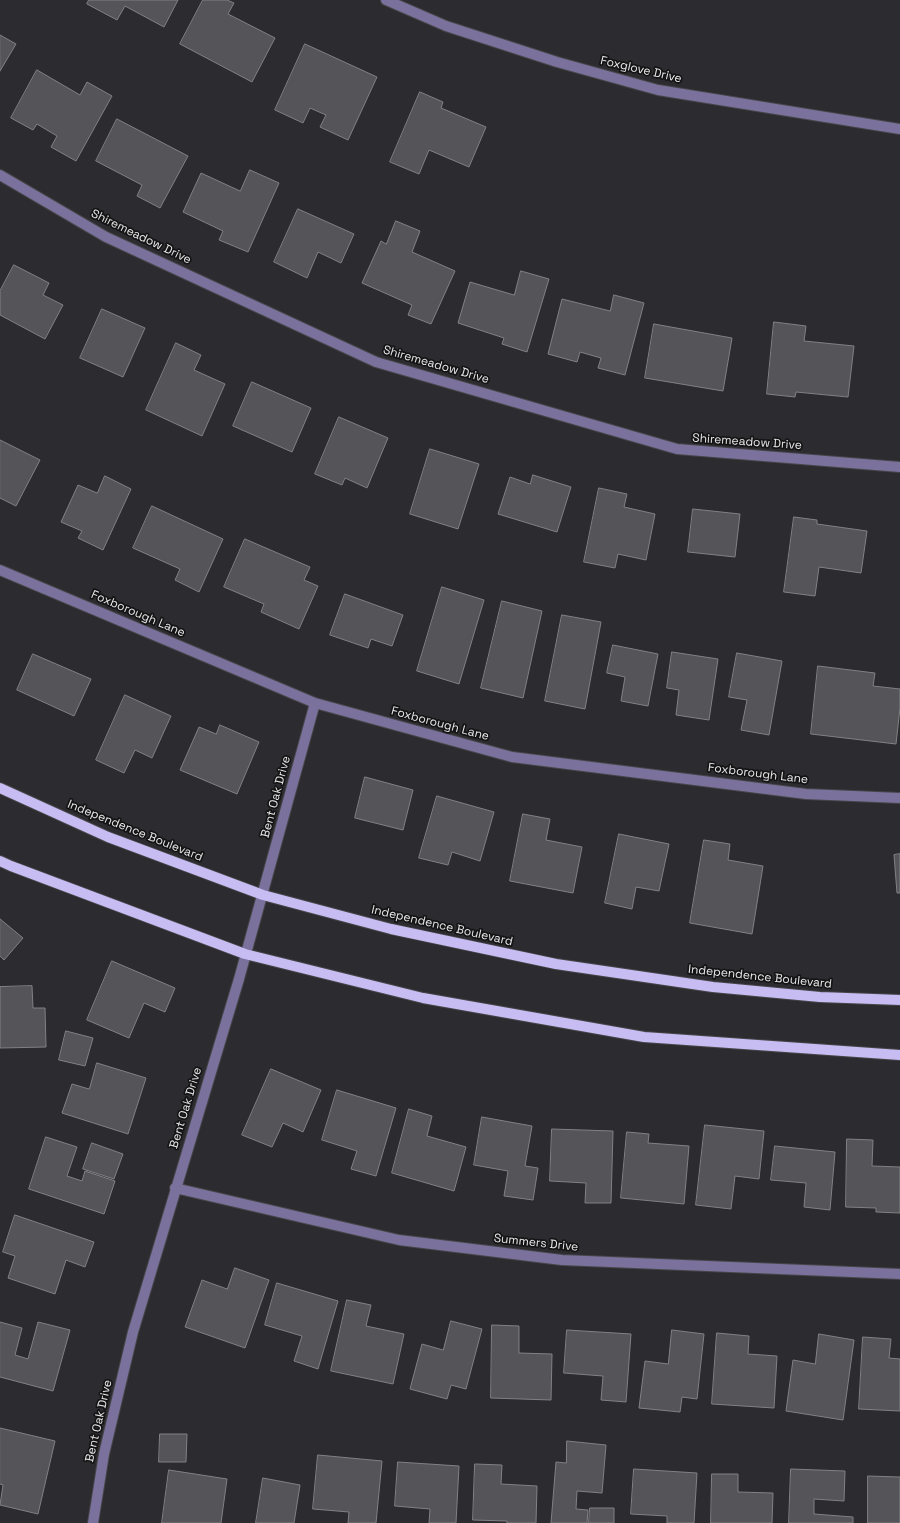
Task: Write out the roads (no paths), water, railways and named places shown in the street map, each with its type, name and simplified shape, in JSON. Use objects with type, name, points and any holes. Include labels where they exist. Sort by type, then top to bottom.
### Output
[{"type":"main road","name":"Independence Boulevard","points":[[0,788],[108,837],[263,895],[391,929],[556,964],[721,988],[820,997],[900,1000]]},
{"type":"main road","points":[[0,861],[245,954],[423,998],[644,1037],[900,1056]]},
{"type":"street","name":"Foxglove Drive","points":[[386,0],[453,28],[557,62],[658,90],[900,130]]},
{"type":"street","name":"Shiremeadow Drive","points":[[0,175],[106,237],[376,362],[677,449],[900,467]]},
{"type":"street","name":"Foxborough Lane","points":[[0,570],[315,702],[512,757],[806,794],[900,798]]},
{"type":"street","name":"Bent Oak Drive","points":[[93,1523],[104,1454],[133,1332],[175,1188],[237,986],[315,702]]},
{"type":"street","name":"Summers Drive","points":[[175,1188],[400,1240],[562,1260],[900,1274]]}]
